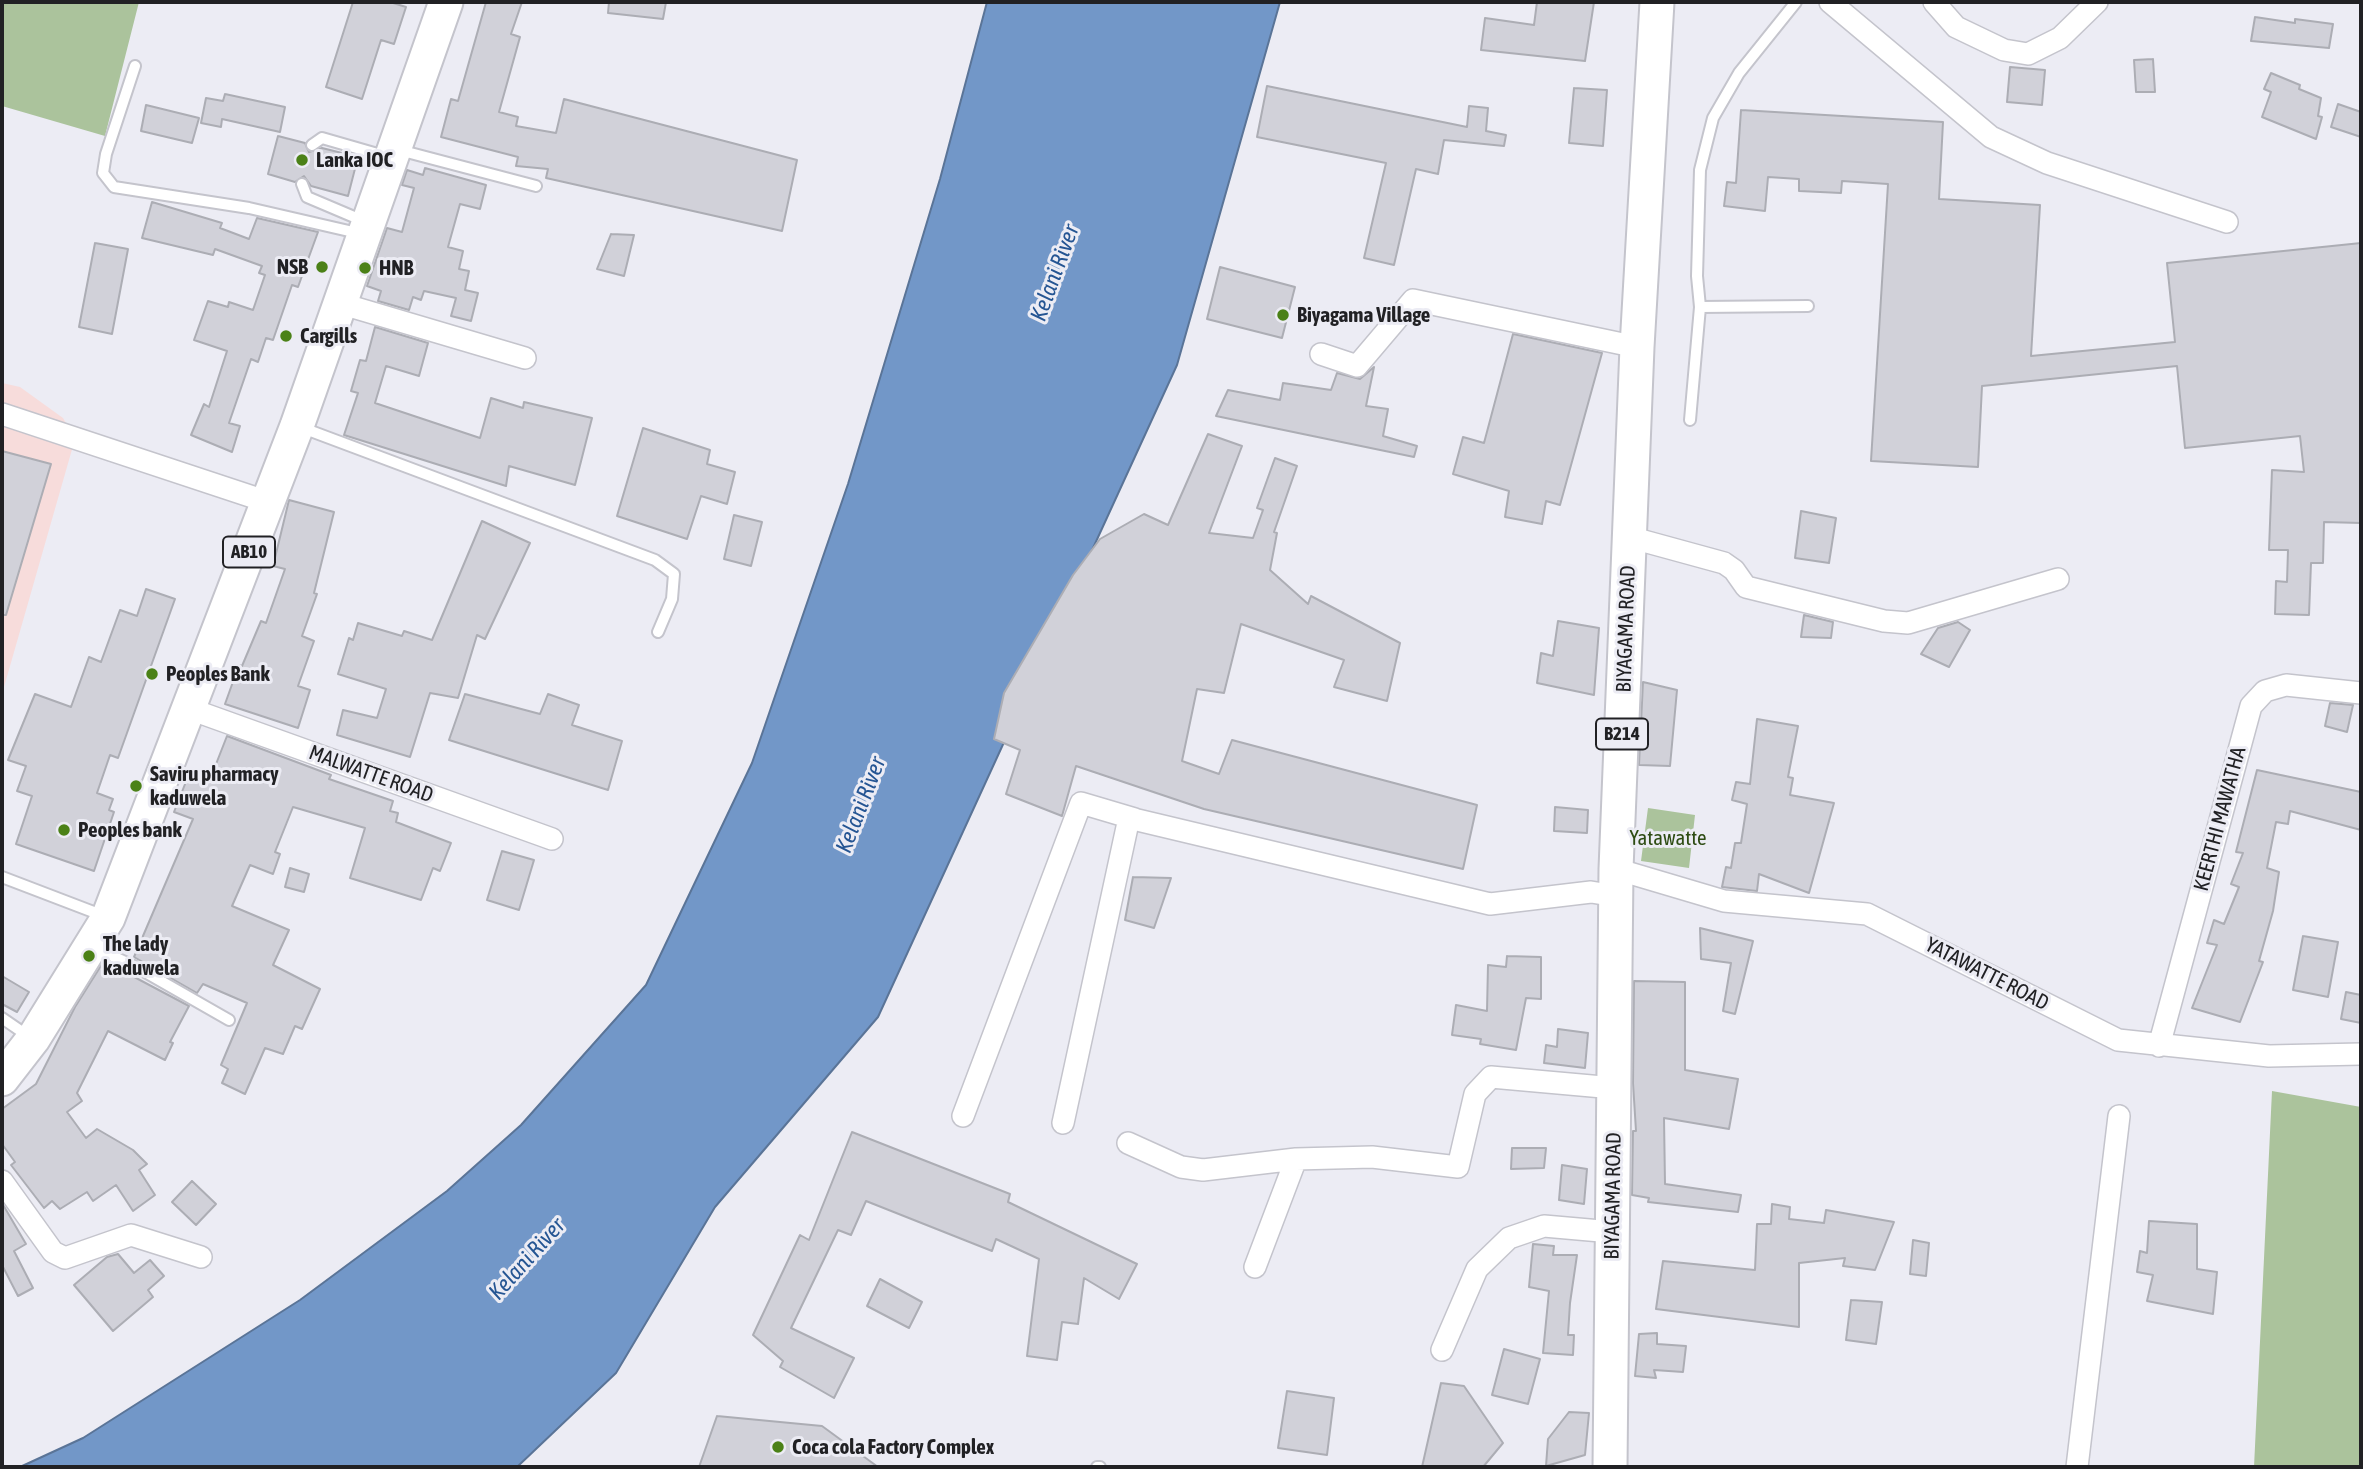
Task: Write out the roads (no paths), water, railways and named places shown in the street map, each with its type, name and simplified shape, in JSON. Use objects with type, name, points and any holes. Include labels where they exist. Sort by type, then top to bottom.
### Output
[{"type":"main road","name":"AB10","points":[[2,1079],[33,1039],[108,918],[297,426],[446,2]]},
{"type":"main road","name":"BIYAGAMA ROAD","points":[[1610,1467],[1616,882],[1637,347],[1657,2]]},
{"type":"street","points":[[1830,2],[1991,137],[2046,163],[2227,222]]},
{"type":"street","points":[[1934,2],[1956,27],[2004,50],[2028,54],[2060,38],[2097,2]]},
{"type":"street","points":[[1321,354],[1357,366],[1413,300],[1637,347]]},
{"type":"street","points":[[339,303],[525,358]]},
{"type":"street","points":[[2,414],[268,502]]},
{"type":"street","points":[[1629,537],[1724,563],[1746,587],[1884,621],[1908,623],[2059,579]]},
{"type":"street","name":"KEERTHI MAWATHA","points":[[2159,1046],[2251,706],[2265,691],[2286,685],[2361,693]]},
{"type":"street","name":"MALWATTE ROAD","points":[[190,709],[552,839]]},
{"type":"street","name":"YATAWATTE ROAD","points":[[963,1115],[1081,803],[1135,820],[1490,904],[1591,892],[1616,882],[1724,901],[1867,914],[2118,1040],[2269,1056],[2361,1054]]},
{"type":"street","points":[[1063,1123],[1129,818],[1135,820]]},
{"type":"street","points":[[1128,1143],[1181,1167],[1203,1170],[1296,1159],[1372,1157],[1458,1167],[1475,1094],[1491,1077],[1614,1088]]},
{"type":"street","points":[[2077,1467],[2119,1116]]},
{"type":"street","points":[[1255,1267],[1296,1159]]},
{"type":"street","points":[[2,1181],[53,1252],[65,1258],[131,1235],[201,1257]]},
{"type":"street","points":[[1442,1350],[1478,1269],[1509,1238],[1544,1226],[1612,1232]]},
{"type":"lane","points":[[1690,420],[1700,307],[1697,276],[1700,170],[1713,118],[1739,73],[1796,2]]},
{"type":"lane","points":[[135,66],[106,154],[103,173],[114,187],[367,229]]},
{"type":"lane","points":[[312,145],[322,138],[536,186]]},
{"type":"lane","points":[[302,184],[307,197],[367,229]]},
{"type":"lane","points":[[1700,307],[1808,306]]},
{"type":"lane","points":[[297,426],[655,560],[674,574],[672,599],[658,632]]},
{"type":"lane","points":[[2,877],[108,918]]},
{"type":"lane","points":[[90,946],[138,968],[229,1020]]},
{"type":"lane","points":[[2,1018],[33,1039]]},
{"type":"water","name":"Kelani River","points":[[987,2],[1280,2],[1177,365],[878,1017],[715,1207],[616,1373],[517,1467],[20,1467],[83,1438],[300,1300],[447,1191],[521,1125],[646,985],[752,763],[848,484],[940,179]]},
{"type":"place","name":"Lanka IOC","points":[[302,160]]},
{"type":"place","name":"NSB","points":[[322,267]]},
{"type":"place","name":"HNB","points":[[365,268]]},
{"type":"place","name":"Biyagama Village","points":[[1283,315]]},
{"type":"place","name":"Cargills","points":[[286,336]]},
{"type":"place","name":"Peoples Bank","points":[[152,674]]},
{"type":"place","name":"Saviru pharmacy kaduwela","points":[[136,786]]},
{"type":"place","name":"Peoples bank","points":[[64,830]]},
{"type":"place","name":"The lady kaduwela","points":[[89,956]]},
{"type":"place","name":"Coca cola Factory Complex","points":[[778,1447]]},
{"type":"park label","name":"Yatawatte","points":[[1668,838]]}]
